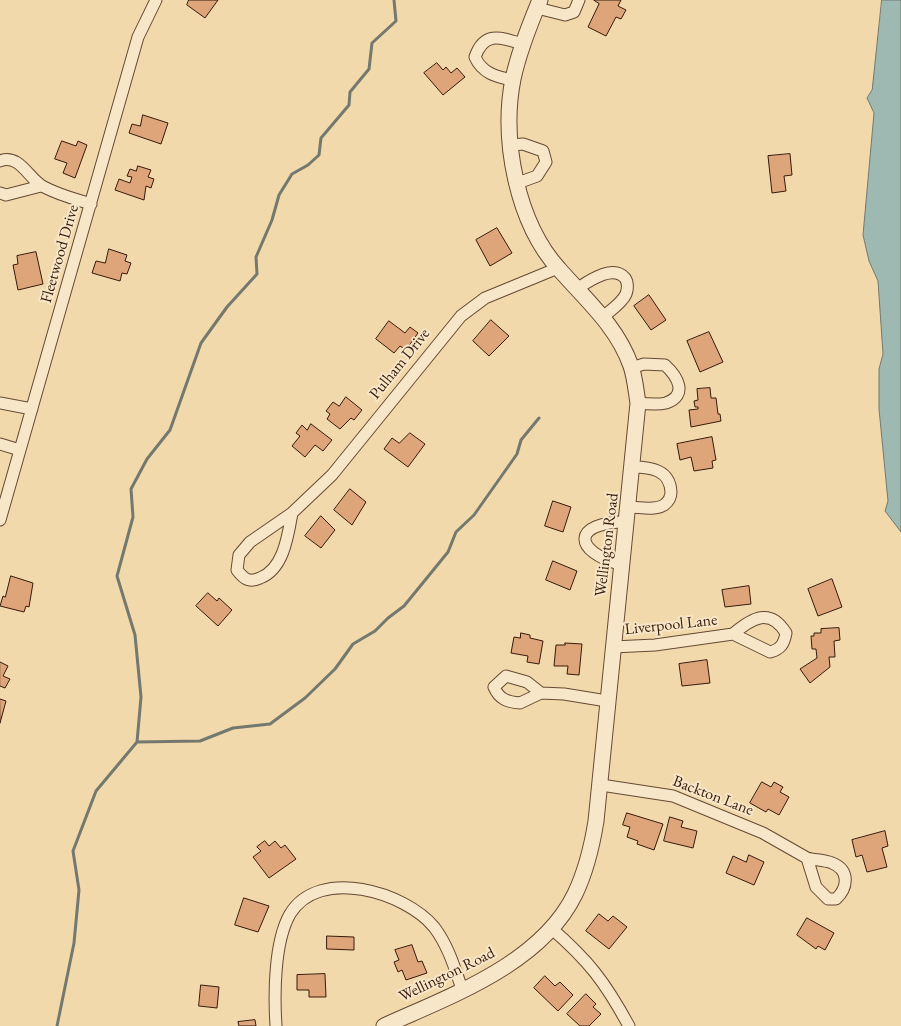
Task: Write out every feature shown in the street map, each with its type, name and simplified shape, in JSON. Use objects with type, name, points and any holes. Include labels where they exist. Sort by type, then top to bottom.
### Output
[{"type":"street","name":"Fleetwood Drive","points":[[0,520],[138,37],[156,0]]},
{"type":"street","points":[[538,4],[565,15],[574,12],[579,0]]},
{"type":"street","name":"Wellington Road","points":[[384,1026],[491,976],[524,954],[551,928],[575,895],[590,856],[601,784],[607,701],[626,522],[634,467],[638,403],[631,368],[604,316],[558,268],[527,219],[515,184],[509,118],[513,80],[522,44],[538,4]]},
{"type":"street","points":[[513,80],[486,72],[479,66],[475,58],[478,48],[493,38],[503,38],[522,44]]},
{"type":"street","points":[[512,145],[533,146],[544,151],[546,162],[537,176],[515,184]]},
{"type":"street","points":[[0,161],[6,159],[21,165],[41,186],[91,204]]},
{"type":"street","points":[[0,193],[6,195],[41,186]]},
{"type":"street","name":"Pulham Drive","points":[[292,513],[285,547],[269,575],[254,581],[245,579],[237,570],[239,555],[250,542],[292,513],[332,475],[461,316],[485,298],[558,268]]},
{"type":"street","points":[[578,288],[594,278],[610,273],[620,274],[625,278],[628,284],[626,293],[604,316]]},
{"type":"street","points":[[631,368],[644,364],[665,365],[679,380],[679,390],[674,399],[665,403],[638,403]]},
{"type":"street","points":[[0,403],[32,410]]},
{"type":"street","points":[[0,444],[20,450]]},
{"type":"street","points":[[629,507],[654,508],[666,504],[671,496],[666,476],[649,467],[634,467]]},
{"type":"street","points":[[622,565],[595,555],[587,549],[585,541],[589,531],[595,525],[605,522],[626,522]]},
{"type":"street","name":"Liverpool Lane","points":[[613,647],[654,645],[733,634]]},
{"type":"street","points":[[541,693],[564,694],[607,701]]},
{"type":"street","name":"Backton Lane","points":[[601,784],[673,796],[763,833],[807,858]]},
{"type":"street","points":[[276,1026],[278,956],[288,921],[301,901],[319,891],[340,887],[365,890],[392,898],[416,910],[434,927],[444,945],[462,990]]},
{"type":"street","points":[[551,928],[581,955],[597,973],[629,1026]]},
{"type":"water","points":[[882,0],[901,0],[901,532],[885,511],[888,501],[879,409],[879,369],[883,354],[878,281],[869,261],[863,235],[874,113],[867,98],[872,90]]},
{"type":"building","points":[[189,0],[218,0],[205,18],[187,5]]},
{"type":"building","points":[[594,0],[621,0],[618,6],[626,10],[621,19],[616,17],[606,36],[588,27],[599,4]]},
{"type":"building","points":[[437,63],[443,70],[446,67],[451,73],[457,68],[465,77],[443,95],[424,73]]},
{"type":"building","points":[[143,115],[168,123],[161,144],[129,133],[132,124],[140,126]]},
{"type":"building","points":[[62,141],[76,146],[78,141],[87,145],[75,178],[63,173],[67,163],[55,159]]},
{"type":"building","points":[[790,154],[792,175],[784,176],[786,191],[772,193],[768,156]]},
{"type":"building","points":[[138,166],[151,170],[148,177],[154,179],[151,188],[146,186],[144,200],[115,190],[119,179],[130,183],[132,177],[127,176],[130,169],[136,171]]},
{"type":"building","points":[[497,228],[512,253],[490,266],[476,240]]},
{"type":"building","points":[[109,249],[127,255],[125,261],[131,263],[127,274],[122,273],[120,281],[92,273],[96,261],[105,263]]},
{"type":"building","points":[[36,252],[43,284],[18,290],[13,265],[18,264],[17,256]]},
{"type":"building","points":[[649,295],[666,320],[651,330],[634,306]]},
{"type":"building","points":[[491,320],[509,336],[489,356],[473,341]]},
{"type":"building","points":[[389,321],[405,333],[410,327],[418,333],[406,350],[400,346],[394,353],[376,339]]},
{"type":"building","points":[[709,332],[723,362],[700,372],[687,341]]},
{"type":"building","points":[[710,388],[711,398],[716,398],[721,421],[691,427],[689,410],[698,409],[698,407],[695,407],[694,401],[698,400],[697,389]]},
{"type":"building","points":[[346,397],[362,410],[354,420],[351,418],[340,429],[327,419],[330,414],[326,411],[333,402],[339,406]]},
{"type":"building","points":[[311,424],[332,440],[323,451],[315,445],[305,457],[292,446],[300,436],[296,433],[302,425],[307,430]]},
{"type":"building","points":[[410,433],[425,444],[408,467],[384,449],[392,438],[399,443]]},
{"type":"building","points":[[712,437],[716,460],[712,461],[713,468],[694,471],[691,457],[680,460],[677,444]]},
{"type":"building","points":[[350,489],[366,502],[352,525],[334,510]]},
{"type":"building","points":[[553,501],[571,507],[563,532],[545,526]]},
{"type":"building","points":[[321,516],[335,530],[321,548],[305,536]]},
{"type":"building","points":[[553,561],[577,571],[570,590],[546,580]]},
{"type":"building","points":[[11,576],[33,583],[29,607],[26,606],[24,612],[0,606],[3,596],[5,597]]},
{"type":"building","points":[[832,579],[842,607],[818,616],[808,589]]},
{"type":"building","points":[[749,586],[751,604],[725,607],[722,590]]},
{"type":"building","points":[[208,593],[217,601],[219,598],[232,610],[218,626],[196,606]]},
{"type":"building","points":[[839,628],[840,640],[834,641],[835,657],[829,657],[830,667],[810,683],[800,669],[817,658],[816,649],[812,649],[811,636],[814,636],[814,633],[821,633],[821,629]]},
{"type":"building","points":[[521,633],[530,635],[530,638],[543,641],[539,664],[527,662],[528,656],[511,653],[514,637],[520,638]]},
{"type":"building","points":[[565,643],[582,644],[579,675],[567,674],[568,666],[554,666],[556,645],[565,645]]},
{"type":"building","points":[[707,660],[710,683],[682,686],[679,664]]},
{"type":"building","points":[[0,662],[8,666],[3,676],[10,679],[5,688],[0,686]]},
{"type":"building","points":[[0,699],[6,701],[0,723]]},
{"type":"building","points":[[762,782],[771,787],[774,782],[783,787],[780,792],[789,797],[779,815],[768,809],[766,812],[750,803]]},
{"type":"building","points":[[627,813],[663,824],[654,850],[637,844],[638,841],[627,837],[630,827],[623,825]]},
{"type":"building","points":[[670,817],[683,821],[681,827],[697,831],[693,848],[664,841]]},
{"type":"building","points":[[885,831],[888,846],[882,848],[887,867],[867,872],[862,855],[856,857],[852,840]]},
{"type":"building","points":[[265,841],[269,846],[275,841],[281,848],[285,845],[296,859],[269,878],[253,857],[261,851],[257,847]]},
{"type":"building","points":[[749,855],[764,862],[754,885],[726,873],[733,856],[746,862]]},
{"type":"building","points":[[244,898],[269,906],[258,932],[235,925]]},
{"type":"building","points":[[599,914],[608,921],[613,916],[627,927],[609,949],[586,931]]},
{"type":"building","points":[[807,918],[834,933],[825,950],[818,946],[816,949],[797,935]]},
{"type":"building","points":[[327,936],[354,937],[354,950],[327,949]]},
{"type":"building","points":[[412,945],[418,962],[422,961],[427,973],[406,980],[402,970],[398,972],[394,962],[399,960],[395,950]]},
{"type":"building","points":[[325,974],[326,997],[309,997],[309,990],[297,990],[297,975]]},
{"type":"building","points":[[545,976],[555,986],[560,982],[573,995],[558,1011],[534,988]]},
{"type":"building","points":[[201,985],[219,987],[217,1008],[199,1006]]},
{"type":"building","points":[[586,994],[596,1004],[593,1007],[601,1014],[589,1026],[580,1026],[567,1014]]},
{"type":"building","points":[[255,1020],[256,1026],[239,1026],[238,1022]]},
{"type":"waterway","points":[[57,1026],[74,943],[79,890],[73,851],[96,791],[137,742],[141,697],[135,635],[117,576],[133,517],[131,489],[147,459],[170,430],[201,343],[227,307],[257,274],[256,257],[272,220],[279,195],[292,174],[308,165],[319,155],[321,138],[349,105],[350,92],[369,69],[372,43],[396,21],[394,0]]},
{"type":"waterway","points":[[137,742],[200,741],[233,728],[270,724],[305,698],[335,669],[353,644],[375,631],[404,606],[448,552],[456,532],[474,515],[517,454],[521,440],[539,418]]}]
